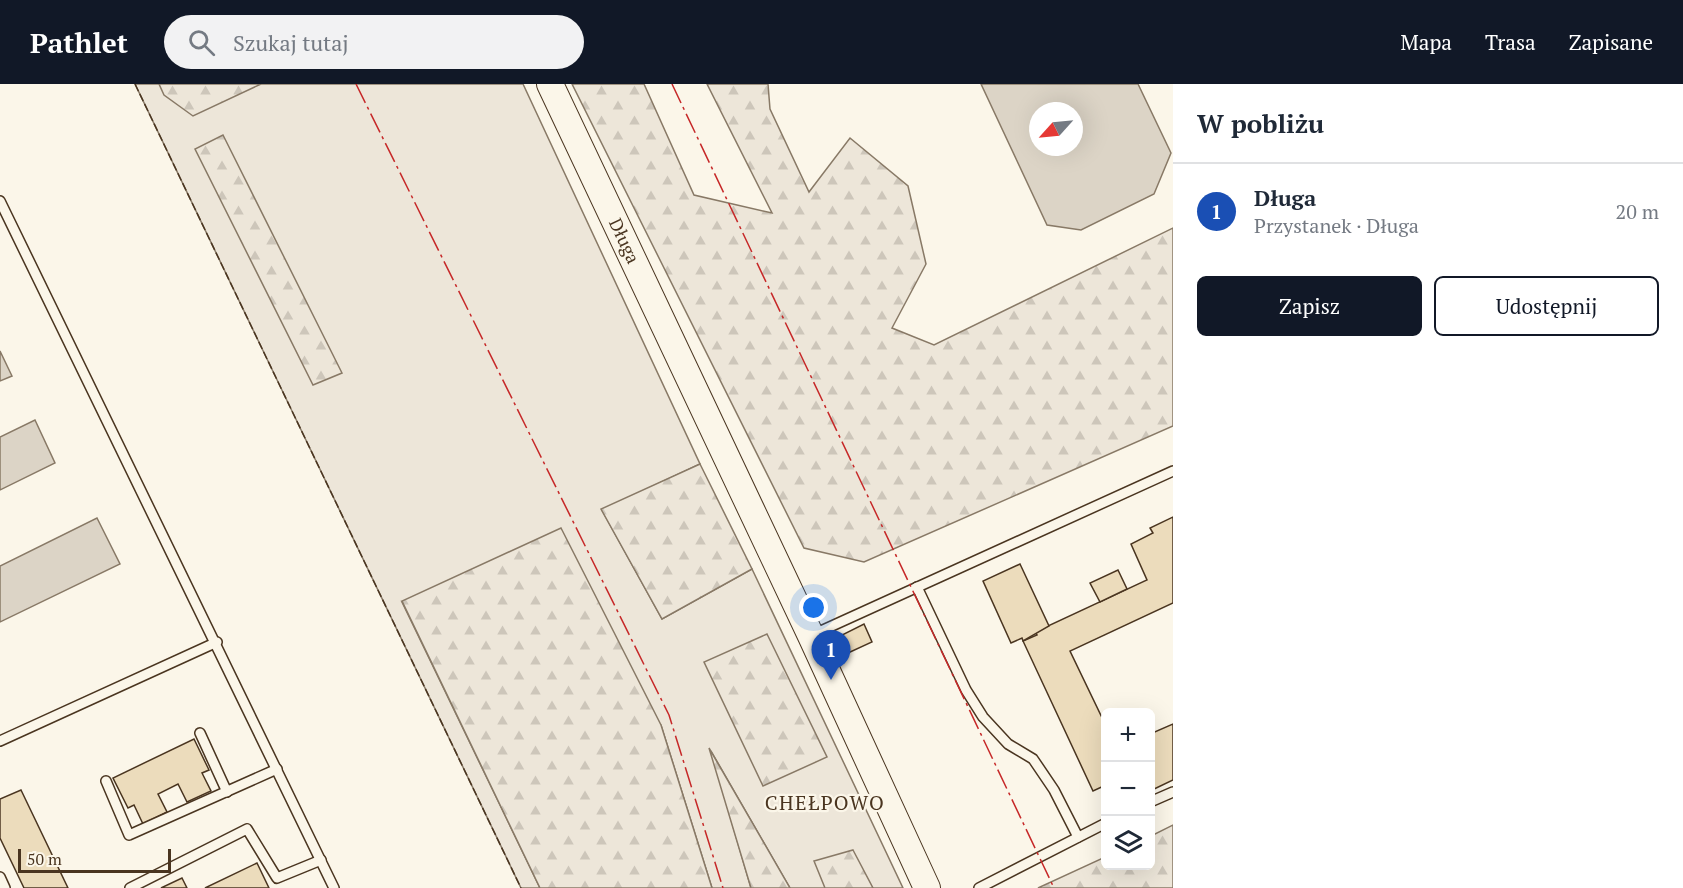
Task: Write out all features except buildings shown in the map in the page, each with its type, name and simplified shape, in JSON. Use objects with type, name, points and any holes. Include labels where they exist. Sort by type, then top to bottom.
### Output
[{"type":"main road","name":"Długa","points":[[550,84],[811,636],[927,888]]},
{"type":"lane","points":[[0,201],[217,642],[334,888]]},
{"type":"lane","points":[[811,636],[1173,471]]},
{"type":"lane","points":[[918,587],[966,690],[982,717],[1008,744],[1033,759],[1054,790],[1078,837]]},
{"type":"lane","points":[[0,741],[217,642]]},
{"type":"lane","points":[[200,733],[227,792]]},
{"type":"lane","points":[[106,781],[129,835],[277,769]]},
{"type":"lane","points":[[1155,800],[1173,792]]},
{"type":"lane","points":[[979,888],[1101,826]]},
{"type":"lane","points":[[130,888],[247,829],[277,878],[321,860]]},
{"type":"lane","points":[[0,877],[5,888]]},
{"type":"green space","points":[[135,84],[523,84],[700,464],[602,510],[662,619],[752,569],[903,888],[790,888],[711,751],[751,888],[712,888],[661,725],[402,602],[540,888],[521,888]]},
{"type":"green space","points":[[159,84],[261,84],[193,116],[164,95]]},
{"type":"green space","points":[[572,84],[644,84],[694,195],[772,213],[707,84],[768,84],[770,109],[809,192],[850,138],[908,186],[926,264],[892,328],[934,345],[1173,228],[1173,426],[864,562],[804,548]]},
{"type":"green space","points":[[223,135],[342,373],[313,385],[195,149]]},
{"type":"green space","points":[[700,464],[752,569],[662,619],[601,509]]},
{"type":"green space","points":[[561,528],[661,725],[712,888],[540,888],[402,601]]},
{"type":"green space","points":[[767,634],[827,757],[763,786],[704,662]]},
{"type":"green space","points":[[709,748],[790,888],[751,888]]},
{"type":"green space","points":[[1173,825],[1173,888],[1038,888],[1101,859],[1101,870],[1155,870],[1155,834]]},
{"type":"green space","points":[[853,850],[873,888],[825,888],[814,861]]},
{"type":"shaded area","points":[[981,84],[1138,84],[1171,153],[1154,194],[1081,230],[1047,225]]},
{"type":"shaded area","points":[[0,351],[12,376],[0,381]]},
{"type":"shaded area","points":[[35,420],[55,463],[0,490],[0,437]]},
{"type":"shaded area","points":[[97,518],[120,564],[0,622],[0,566]]},
{"type":"fence","points":[[135,84],[521,888]]},
{"type":"power","points":[[356,84],[669,715],[723,888]]},
{"type":"power","points":[[672,84],[1054,888]]},
{"type":"place","name":"Długa","points":[[831,680]]},
{"type":"district","name":"CHEŁPOWO","points":[[825,803]]}]
